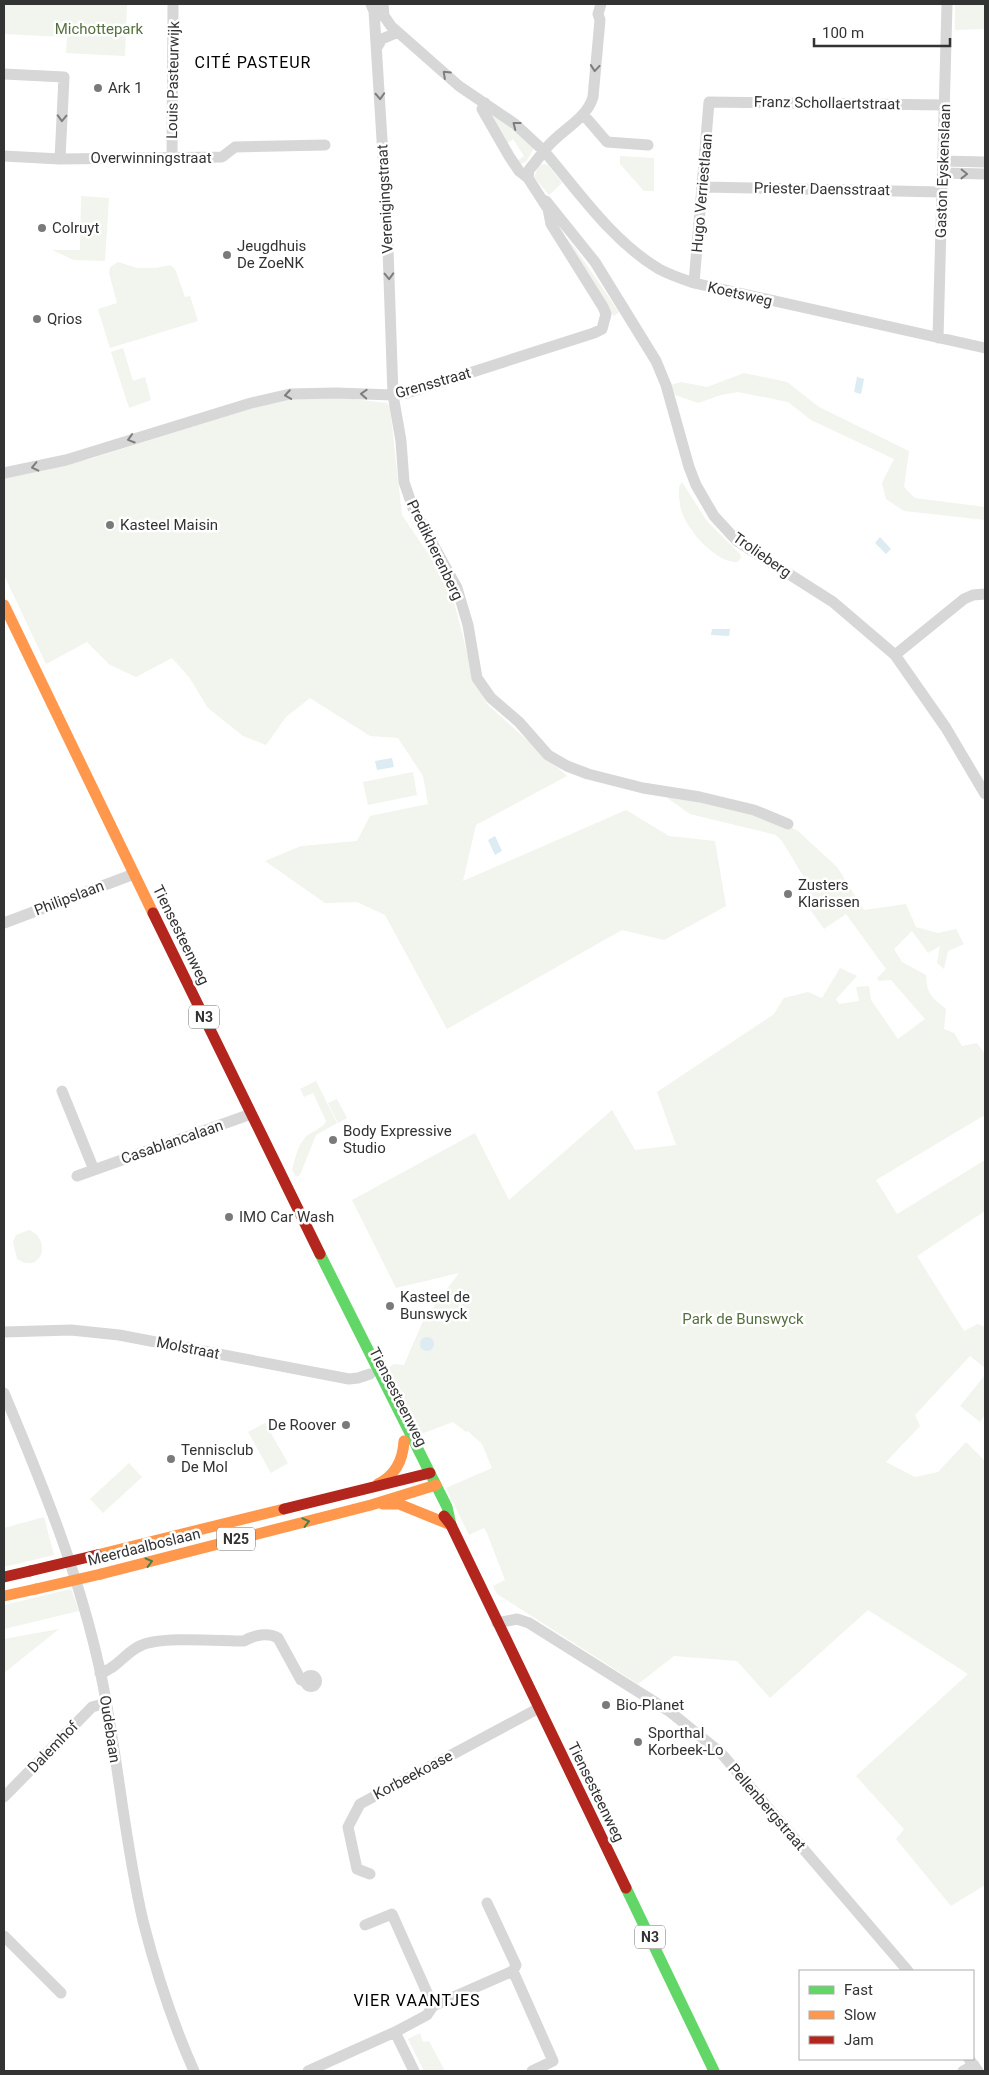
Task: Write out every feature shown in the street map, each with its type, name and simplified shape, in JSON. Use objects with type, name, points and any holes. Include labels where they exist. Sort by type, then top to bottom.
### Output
[{"type":"main road","name":"Tiensesteenweg","points":[[4,605],[426,1474],[432,1487],[435,1503],[450,1525],[714,2071]]},
{"type":"main road","name":"Tiensesteenweg","points":[[331,1277],[343,1320],[404,1441],[426,1474]]},
{"type":"main road","points":[[367,1489],[389,1478],[398,1467],[404,1452],[404,1441]]},
{"type":"main road","name":"Meerdaalboslaan","points":[[4,1577],[426,1474]]},
{"type":"main road","name":"Meerdaalboslaan","points":[[4,1596],[101,1574],[371,1505],[432,1487]]},
{"type":"main road","points":[[371,1505],[399,1504],[450,1525]]},
{"type":"street","name":"Louis Pasteurwijk","points":[[172,157],[173,4]]},
{"type":"street","name":"Verenigingstraat","points":[[371,4],[374,10],[377,47],[387,220],[393,395]]},
{"type":"street","name":"Koetsweg","points":[[383,4],[386,21],[459,86],[515,124],[544,151],[628,247],[659,269],[694,284],[985,348]]},
{"type":"street","points":[[528,178],[529,170],[552,140],[590,106],[593,97],[600,20],[598,14],[601,4]]},
{"type":"street","name":"Gaston Eyskenslaan","points":[[938,338],[947,4]]},
{"type":"street","points":[[377,47],[382,39],[398,32]]},
{"type":"street","points":[[4,74],[64,77],[60,158]]},
{"type":"street","name":"Franz Schollaertstraat","points":[[709,102],[945,105]]},
{"type":"street","name":"Hugo Verriestlaan","points":[[694,284],[709,102]]},
{"type":"street","name":"Grensstraat","points":[[4,474],[66,460],[251,403],[290,394],[393,395],[407,393],[602,329],[606,314],[603,307],[551,224],[548,209],[528,178],[520,171],[486,116],[482,109],[485,103]]},
{"type":"street","points":[[583,114],[607,142],[648,145]]},
{"type":"street","name":"Overwinningstraat","points":[[4,156],[60,158],[222,157],[235,147],[326,144]]},
{"type":"street","points":[[943,161],[985,162]]},
{"type":"street","points":[[943,173],[985,174]]},
{"type":"street","name":"Trolieberg","points":[[528,178],[595,262],[656,361],[666,384],[689,467],[696,485],[714,516],[737,541],[833,602],[895,655],[946,728],[985,794]]},
{"type":"street","name":"Priester Daensstraat","points":[[703,187],[942,192]]},
{"type":"street","name":"Predikherenberg","points":[[393,395],[407,491],[413,508],[457,588],[468,625],[477,678],[491,698],[519,722],[548,754],[567,766],[588,774],[643,788],[754,810],[788,824]]},
{"type":"street","points":[[895,655],[964,599],[974,595],[985,594]]},
{"type":"street","name":"Philipslaan","points":[[4,923],[134,874]]},
{"type":"street","points":[[62,1091],[94,1170]]},
{"type":"street","name":"Casablancalaan","points":[[76,1176],[251,1114]]},
{"type":"street","name":"Molstraat","points":[[4,1332],[71,1330],[119,1335],[349,1379],[361,1378],[370,1374]]},
{"type":"street","name":"Oudebaan","points":[[4,1393],[64,1542],[100,1673],[143,1922],[159,1978],[194,2071]]},
{"type":"street","name":"Pellenbergstraat","points":[[497,1623],[517,1619],[529,1623],[669,1711],[721,1754],[907,1970]]},
{"type":"street","points":[[100,1673],[108,1671],[128,1653],[148,1643],[163,1641],[244,1640],[253,1636],[273,1635],[278,1638],[301,1680],[306,1682]]},
{"type":"street","name":"Dalemhof","points":[[4,1797],[92,1707],[106,1704]]},
{"type":"street","name":"Korbeekoase","points":[[370,1874],[357,1868],[348,1827],[360,1804],[539,1708]]},
{"type":"street","points":[[308,2071],[395,2032],[427,2015],[433,2006],[513,1971],[516,1965],[487,1903]]},
{"type":"street","points":[[365,1925],[392,1914],[433,2006]]},
{"type":"street","points":[[4,1936],[61,1993]]},
{"type":"street","points":[[513,1971],[554,2062],[532,2071]]},
{"type":"street","points":[[395,2032],[414,2071]]},
{"type":"street","points":[[963,2071],[974,2065]]},
{"type":"green space","name":"Michottepark","points":[[4,4],[127,4],[125,56],[66,53],[67,37],[4,34]]},
{"type":"green space","points":[[955,4],[985,4],[985,29],[955,30]]},
{"type":"green space","points":[[487,107],[534,148],[526,162],[520,164],[517,161],[524,156],[513,139],[506,144]]},
{"type":"green space","points":[[620,156],[654,158],[654,191],[644,191],[620,164]]},
{"type":"green space","points":[[539,165],[548,165],[562,183],[549,195],[534,177]]},
{"type":"green space","points":[[81,196],[109,198],[105,261],[74,260],[52,250],[80,250]]},
{"type":"green space","points":[[557,227],[575,248],[619,312],[614,316],[605,304]]},
{"type":"green space","points":[[118,262],[137,268],[156,268],[170,265],[175,269],[185,297],[190,296],[198,321],[110,348],[98,309],[117,303],[109,273],[110,267]]},
{"type":"green space","points":[[123,348],[133,381],[145,377],[151,400],[129,408],[111,352]]},
{"type":"green space","points":[[744,373],[787,382],[819,407],[909,451],[904,487],[915,498],[985,507],[985,520],[904,511],[886,499],[882,483],[894,459],[811,420],[788,402],[738,392],[721,395],[698,403],[675,395],[671,385],[681,382],[707,387]]},
{"type":"green space","points":[[326,396],[387,403],[390,408],[402,515],[450,586],[473,676],[487,704],[567,776],[476,825],[463,881],[626,810],[669,836],[715,841],[726,906],[664,940],[622,930],[447,1029],[385,915],[357,902],[325,903],[265,861],[301,846],[357,841],[370,816],[428,804],[423,776],[398,738],[370,736],[310,698],[286,717],[266,745],[243,736],[208,708],[189,677],[172,658],[136,677],[110,665],[87,642],[46,664],[4,575],[4,478],[90,459],[255,407],[291,399]]},
{"type":"green space","points":[[682,482],[707,521],[740,554],[741,558],[737,562],[721,558],[705,546],[692,530],[682,513],[679,490]]},
{"type":"green space","points":[[413,772],[417,795],[368,805],[363,782]]},
{"type":"green space","name":"Park de Bunswyck","points":[[666,797],[720,804],[774,818],[798,831],[837,867],[864,910],[906,904],[916,927],[938,933],[956,929],[964,944],[948,951],[944,969],[937,963],[940,946],[928,953],[912,931],[894,949],[902,962],[926,975],[927,987],[931,995],[946,1009],[944,1029],[954,1033],[962,1046],[977,1043],[985,1054],[985,1119],[983,1116],[876,1180],[897,1214],[985,1160],[985,1211],[917,1256],[964,1331],[978,1324],[985,1327],[985,1368],[970,1356],[915,1415],[920,1426],[886,1462],[915,1477],[938,1472],[966,1442],[985,1461],[985,1885],[951,1906],[896,1839],[904,1829],[856,1776],[968,1674],[868,1610],[770,1698],[737,1661],[674,1656],[638,1684],[497,1594],[493,1586],[505,1580],[487,1533],[484,1528],[469,1535],[446,1488],[492,1468],[482,1444],[468,1431],[466,1432],[453,1422],[421,1434],[388,1368],[394,1364],[404,1365],[423,1321],[459,1273],[396,1288],[352,1200],[475,1133],[509,1200],[612,1110],[635,1150],[676,1145],[657,1092],[774,1014],[784,998],[808,992],[822,998],[840,968],[857,976],[836,999],[839,1004],[859,1001],[856,987],[869,986],[871,1000],[898,1039],[925,1019],[891,980],[879,981],[877,978],[886,969],[846,914],[824,929],[806,904],[812,900],[804,887],[808,884],[782,841],[776,835],[690,814]]},
{"type":"green space","points":[[316,1081],[337,1123],[316,1135],[300,1175],[296,1177],[292,1170],[296,1154],[302,1142],[326,1121],[313,1093],[304,1097],[300,1089]]},
{"type":"green space","points":[[337,1099],[347,1118],[338,1123],[328,1103]]},
{"type":"green space","points":[[29,1230],[41,1241],[42,1248],[38,1259],[32,1263],[25,1263],[17,1259],[13,1242],[16,1235]]},
{"type":"green space","points":[[985,1375],[985,1415],[980,1422],[960,1406]]},
{"type":"green space","points":[[265,1423],[288,1463],[271,1473],[248,1432]]},
{"type":"green space","points":[[129,1463],[142,1477],[103,1513],[90,1499]]},
{"type":"green space","points":[[44,1517],[54,1555],[4,1567],[4,1528]]},
{"type":"green space","points":[[71,1589],[79,1611],[4,1629],[4,1605]]},
{"type":"green space","points":[[59,1629],[4,1673],[4,1639]]},
{"type":"green space","points":[[420,2033],[423,2042],[429,2041],[445,2071],[424,2071],[408,2039]]},
{"type":"shaded area","points":[[857,377],[864,379],[861,394],[854,392]]},
{"type":"shaded area","points":[[880,537],[891,549],[886,554],[875,543]]},
{"type":"shaded area","points":[[712,629],[730,629],[729,636],[711,635]]},
{"type":"shaded area","points":[[392,758],[394,767],[377,770],[375,761]]},
{"type":"shaded area","points":[[495,836],[502,851],[495,855],[488,840]]},
{"type":"shaded area","points":[[427,1337],[432,1339],[434,1344],[432,1349],[427,1351],[422,1349],[420,1344],[422,1339]]},
{"type":"traffic: fast","points":[[320,1254],[447,1507],[451,1525]]},
{"type":"traffic: fast","points":[[626,1888],[714,2071]]},
{"type":"traffic: slow","points":[[4,605],[153,913]]},
{"type":"traffic: slow","points":[[378,1484],[394,1471],[400,1461],[404,1441]]},
{"type":"traffic: slow","points":[[101,1574],[371,1505],[436,1485]]},
{"type":"traffic: slow","points":[[383,1504],[399,1504],[451,1525]]},
{"type":"traffic: slow","points":[[97,1555],[284,1509]]},
{"type":"traffic: slow","points":[[36,1589],[101,1574]]},
{"type":"traffic: slow","points":[[4,1596],[36,1589]]},
{"type":"traffic: jam","points":[[153,913],[320,1254]]},
{"type":"traffic: jam","points":[[284,1509],[430,1473]]},
{"type":"traffic: jam","points":[[444,1516],[451,1525],[626,1888]]},
{"type":"traffic: jam","points":[[30,1571],[97,1555]]},
{"type":"traffic: jam","points":[[4,1577],[30,1571]]},
{"type":"place","name":"Ark 1","points":[[98,88]]},
{"type":"place","name":"Colruyt","points":[[42,228]]},
{"type":"place","name":"Jeugdhuis De ZoeNK","points":[[227,255]]},
{"type":"place","name":"Qrios","points":[[37,319]]},
{"type":"place","name":"Kasteel Maisin","points":[[110,525]]},
{"type":"place","name":"Zusters Klarissen","points":[[788,894]]},
{"type":"place","name":"Body Expressive Studio","points":[[333,1140]]},
{"type":"place","name":"IMO Car Wash","points":[[229,1217]]},
{"type":"place","name":"Kasteel de Bunswyck","points":[[390,1306]]},
{"type":"place","name":"De Roover","points":[[346,1425]]},
{"type":"place","name":"Tennisclub De Mol","points":[[171,1459]]},
{"type":"place","name":"Bio-Planet","points":[[606,1705]]},
{"type":"place","name":"Sporthal Korbeek-Lo","points":[[638,1742]]},
{"type":"district","name":"CITÉ PASTEUR","points":[[253,62]]},
{"type":"district","name":"VIER VAANTJES","points":[[417,2000]]}]
